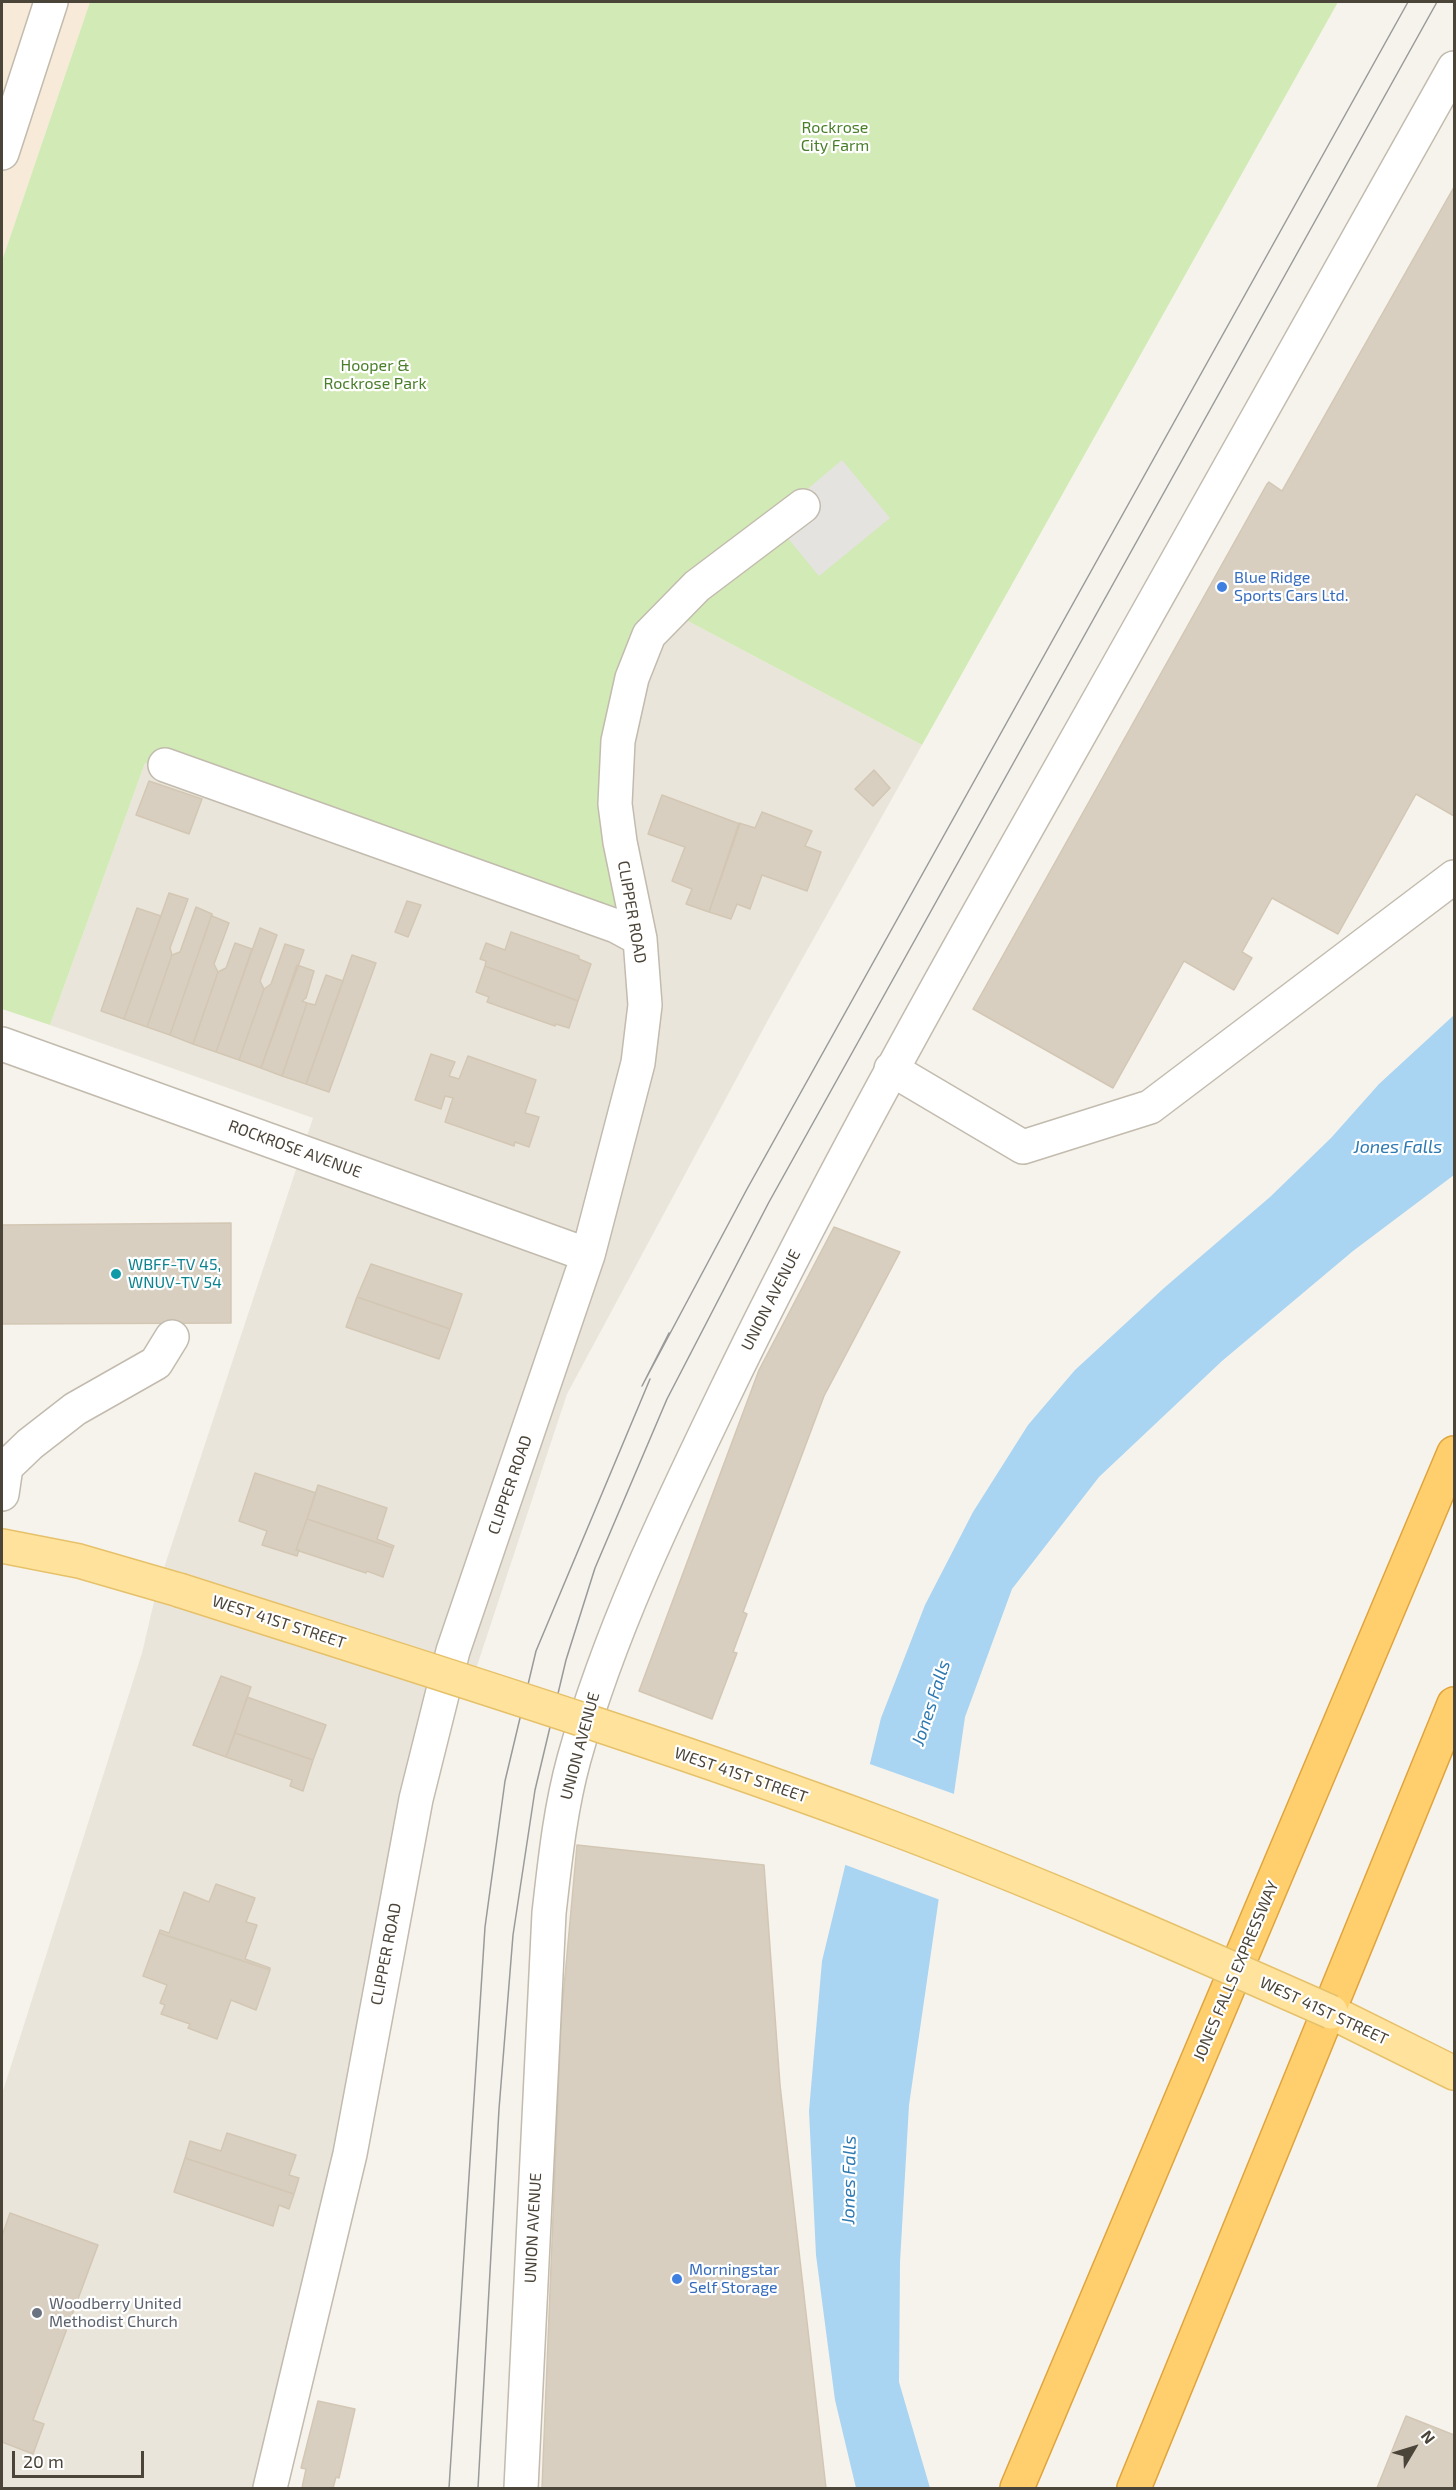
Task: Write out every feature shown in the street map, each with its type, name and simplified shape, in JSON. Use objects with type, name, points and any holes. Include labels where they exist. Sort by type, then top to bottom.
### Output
[{"type":"highway","name":"JONES FALLS EXPRESSWAY","points":[[1017,2488],[1455,1453]]},
{"type":"highway","points":[[1134,2488],[1455,1704]]},
{"type":"main road","name":"WEST 41ST STREET","points":[[2,1546],[79,1561],[179,1590],[609,1729],[885,1826],[1079,1901],[1330,2012],[1455,2073]]},
{"type":"street","points":[[6,140],[51,2]]},
{"type":"street","name":"UNION AVENUE","points":[[521,2488],[549,1913],[558,1833],[573,1763],[603,1667],[642,1571],[702,1439],[770,1298],[891,1069],[1455,68]]},
{"type":"street","name":"CLIPPER ROAD","points":[[270,2488],[326,2265],[350,2154],[416,1799],[453,1651],[588,1255],[638,1063],[645,1005],[640,939],[620,843],[615,804],[618,741],[632,678],[649,635],[697,586],[803,506]]},
{"type":"street","points":[[165,765],[616,926],[640,939]]},
{"type":"street","points":[[891,1069],[1023,1147],[1150,1107],[1455,877]]},
{"type":"street","name":"ROCKROSE AVENUE","points":[[2,1044],[588,1255]]},
{"type":"street","points":[[3,1476],[75,1409],[156,1363],[172,1337]]},
{"type":"shaded area","points":[[2,2],[90,2],[2,261]]},
{"type":"shaded area","points":[[842,460],[890,518],[819,576],[772,519]]},
{"type":"shaded area","points":[[667,610],[922,745],[768,1020],[567,1394],[468,1693],[442,1684],[263,2488],[2,2488],[2,2094],[142,1653],[157,1589],[313,1118],[50,1025],[145,763],[624,928],[622,743]]},
{"type":"green space","name":"Hooper & Rockrose Park","points":[[90,2],[1338,2],[922,745],[667,610],[631,683],[624,929],[145,763],[50,1025],[2,1009],[2,261]]},
{"type":"water","name":"Jones Falls","points":[[1454,1015],[1454,1175],[1353,1251],[1222,1361],[1099,1477],[1012,1589],[965,1717],[909,2105],[900,2262],[899,2382],[930,2488],[856,2488],[835,2400],[816,2255],[809,2111],[822,1961],[881,1718],[925,1605],[973,1512],[1028,1425],[1075,1370],[1164,1288],[1270,1197],[1331,1138],[1379,1084]]},
{"type":"pier","points":[[867,1763],[957,1795],[943,1901],[843,1864]]},
{"type":"building","points":[[1454,187],[1454,816],[1416,794],[1338,934],[1272,898],[1242,952],[1252,958],[1234,990],[1184,961],[1113,1088],[973,1009],[1267,484],[1269,482],[1282,491]]},
{"type":"building","points":[[874,770],[890,788],[873,806],[855,789]]},
{"type":"building","points":[[149,781],[202,799],[189,834],[136,815]]},
{"type":"building","points":[[662,795],[740,824],[709,912],[686,904],[692,889],[672,881],[685,847],[648,834]]},
{"type":"building","points":[[762,812],[812,831],[805,846],[821,852],[807,891],[762,875],[750,909],[737,904],[731,919],[709,912],[739,823],[755,828]]},
{"type":"building","points":[[169,893],[188,899],[170,948],[172,955],[147,1027],[124,1019]]},
{"type":"building","points":[[407,901],[421,905],[408,937],[395,932]]},
{"type":"building","points":[[196,907],[212,914],[170,1035],[147,1027],[172,955],[180,952]]},
{"type":"building","points":[[137,908],[161,916],[124,1019],[101,1011]]},
{"type":"building","points":[[212,914],[229,923],[214,964],[218,972],[193,1044],[170,1035]]},
{"type":"building","points":[[260,928],[277,935],[260,981],[264,989],[239,1060],[216,1052]]},
{"type":"building","points":[[511,932],[579,956],[579,959],[591,964],[578,1001],[485,966],[486,961],[480,959],[486,943],[505,950]]},
{"type":"building","points":[[235,943],[252,949],[216,1052],[193,1044],[218,972],[226,968]]},
{"type":"building","points":[[285,944],[304,950],[261,1068],[239,1060],[264,989],[271,984]]},
{"type":"building","points":[[352,955],[376,963],[329,1092],[306,1084]]},
{"type":"building","points":[[297,965],[314,971],[306,998],[302,1001],[307,1003],[282,1076],[261,1068]]},
{"type":"building","points":[[485,966],[578,1001],[569,1028],[556,1024],[555,1026],[487,1002],[489,997],[476,992]]},
{"type":"building","points":[[326,975],[343,981],[306,1084],[282,1076],[307,1003],[315,1005]]},
{"type":"building","points":[[431,1054],[455,1062],[449,1076],[459,1079],[468,1056],[536,1080],[525,1113],[539,1117],[529,1147],[515,1142],[514,1146],[445,1122],[453,1098],[445,1096],[441,1109],[415,1100]]},
{"type":"building","name":"WBFF-TV 45, WNUV-TV 54","points":[[231,1223],[231,1323],[2,1324],[2,1225]]},
{"type":"building","points":[[834,1227],[900,1252],[824,1396],[743,1612],[747,1614],[733,1652],[737,1653],[712,1719],[639,1691],[759,1370]]},
{"type":"building","points":[[371,1264],[462,1294],[450,1329],[357,1297]]},
{"type":"building","points":[[357,1297],[450,1329],[439,1359],[346,1327]]},
{"type":"building","points":[[255,1473],[316,1493],[296,1550],[299,1550],[297,1556],[262,1545],[267,1531],[239,1521]]},
{"type":"building","points":[[318,1485],[387,1508],[377,1539],[394,1546],[393,1548],[307,1519]]},
{"type":"building","points":[[307,1519],[393,1548],[383,1577],[296,1550]]},
{"type":"building","points":[[221,1676],[251,1687],[226,1757],[193,1745]]},
{"type":"building","points":[[247,1697],[326,1725],[313,1760],[235,1733]]},
{"type":"building","points":[[235,1733],[313,1760],[303,1791],[290,1786],[292,1780],[226,1757]]},
{"type":"building","name":"Morningstar Self Storage","points":[[577,1845],[764,1865],[780,2085],[826,2488],[542,2488],[561,2020]]},
{"type":"building","points":[[216,1884],[255,1898],[246,1922],[257,1925],[245,1959],[270,1968],[270,1970],[159,1933],[160,1930],[169,1933],[184,1892],[209,1902]]},
{"type":"building","points":[[159,1933],[270,1970],[256,2010],[231,2000],[217,2039],[188,2028],[190,2024],[161,2014],[165,2005],[160,2003],[167,1985],[143,1976]]},
{"type":"building","points":[[227,2133],[296,2155],[289,2175],[299,2178],[294,2194],[185,2158],[190,2141],[221,2151]]},
{"type":"building","points":[[185,2158],[294,2194],[289,2209],[279,2205],[273,2226],[174,2192]]},
{"type":"building","name":"Woodberry United Methodist Church","points":[[10,2213],[98,2245],[33,2420],[44,2424],[33,2454],[2,2442],[2,2236]]},
{"type":"building","points":[[318,2401],[355,2409],[339,2478],[336,2477],[333,2488],[302,2488],[306,2469],[301,2468]]},
{"type":"building","points":[[1406,2416],[1454,2435],[1454,2488],[1377,2488]]},
{"type":"tram line","points":[[668,1337],[669,1333],[642,1386],[747,1189],[1408,2]]},
{"type":"tram line","points":[[478,2488],[499,2109],[513,1935],[535,1790],[566,1660],[595,1568],[667,1399],[769,1202],[1437,2]]},
{"type":"tram line","points":[[449,2488],[485,1927],[505,1781],[536,1651],[650,1379]]},
{"type":"place","name":"Blue Ridge Sports Cars Ltd.","points":[[1222,587]]},
{"type":"place","name":"WBFF-TV 45, WNUV-TV 54","points":[[116,1274]]},
{"type":"place","name":"Morningstar Self Storage","points":[[677,2279]]},
{"type":"place","name":"Woodberry United Methodist Church","points":[[37,2313]]},
{"type":"park label","name":"Rockrose City Farm","points":[[835,137]]}]
